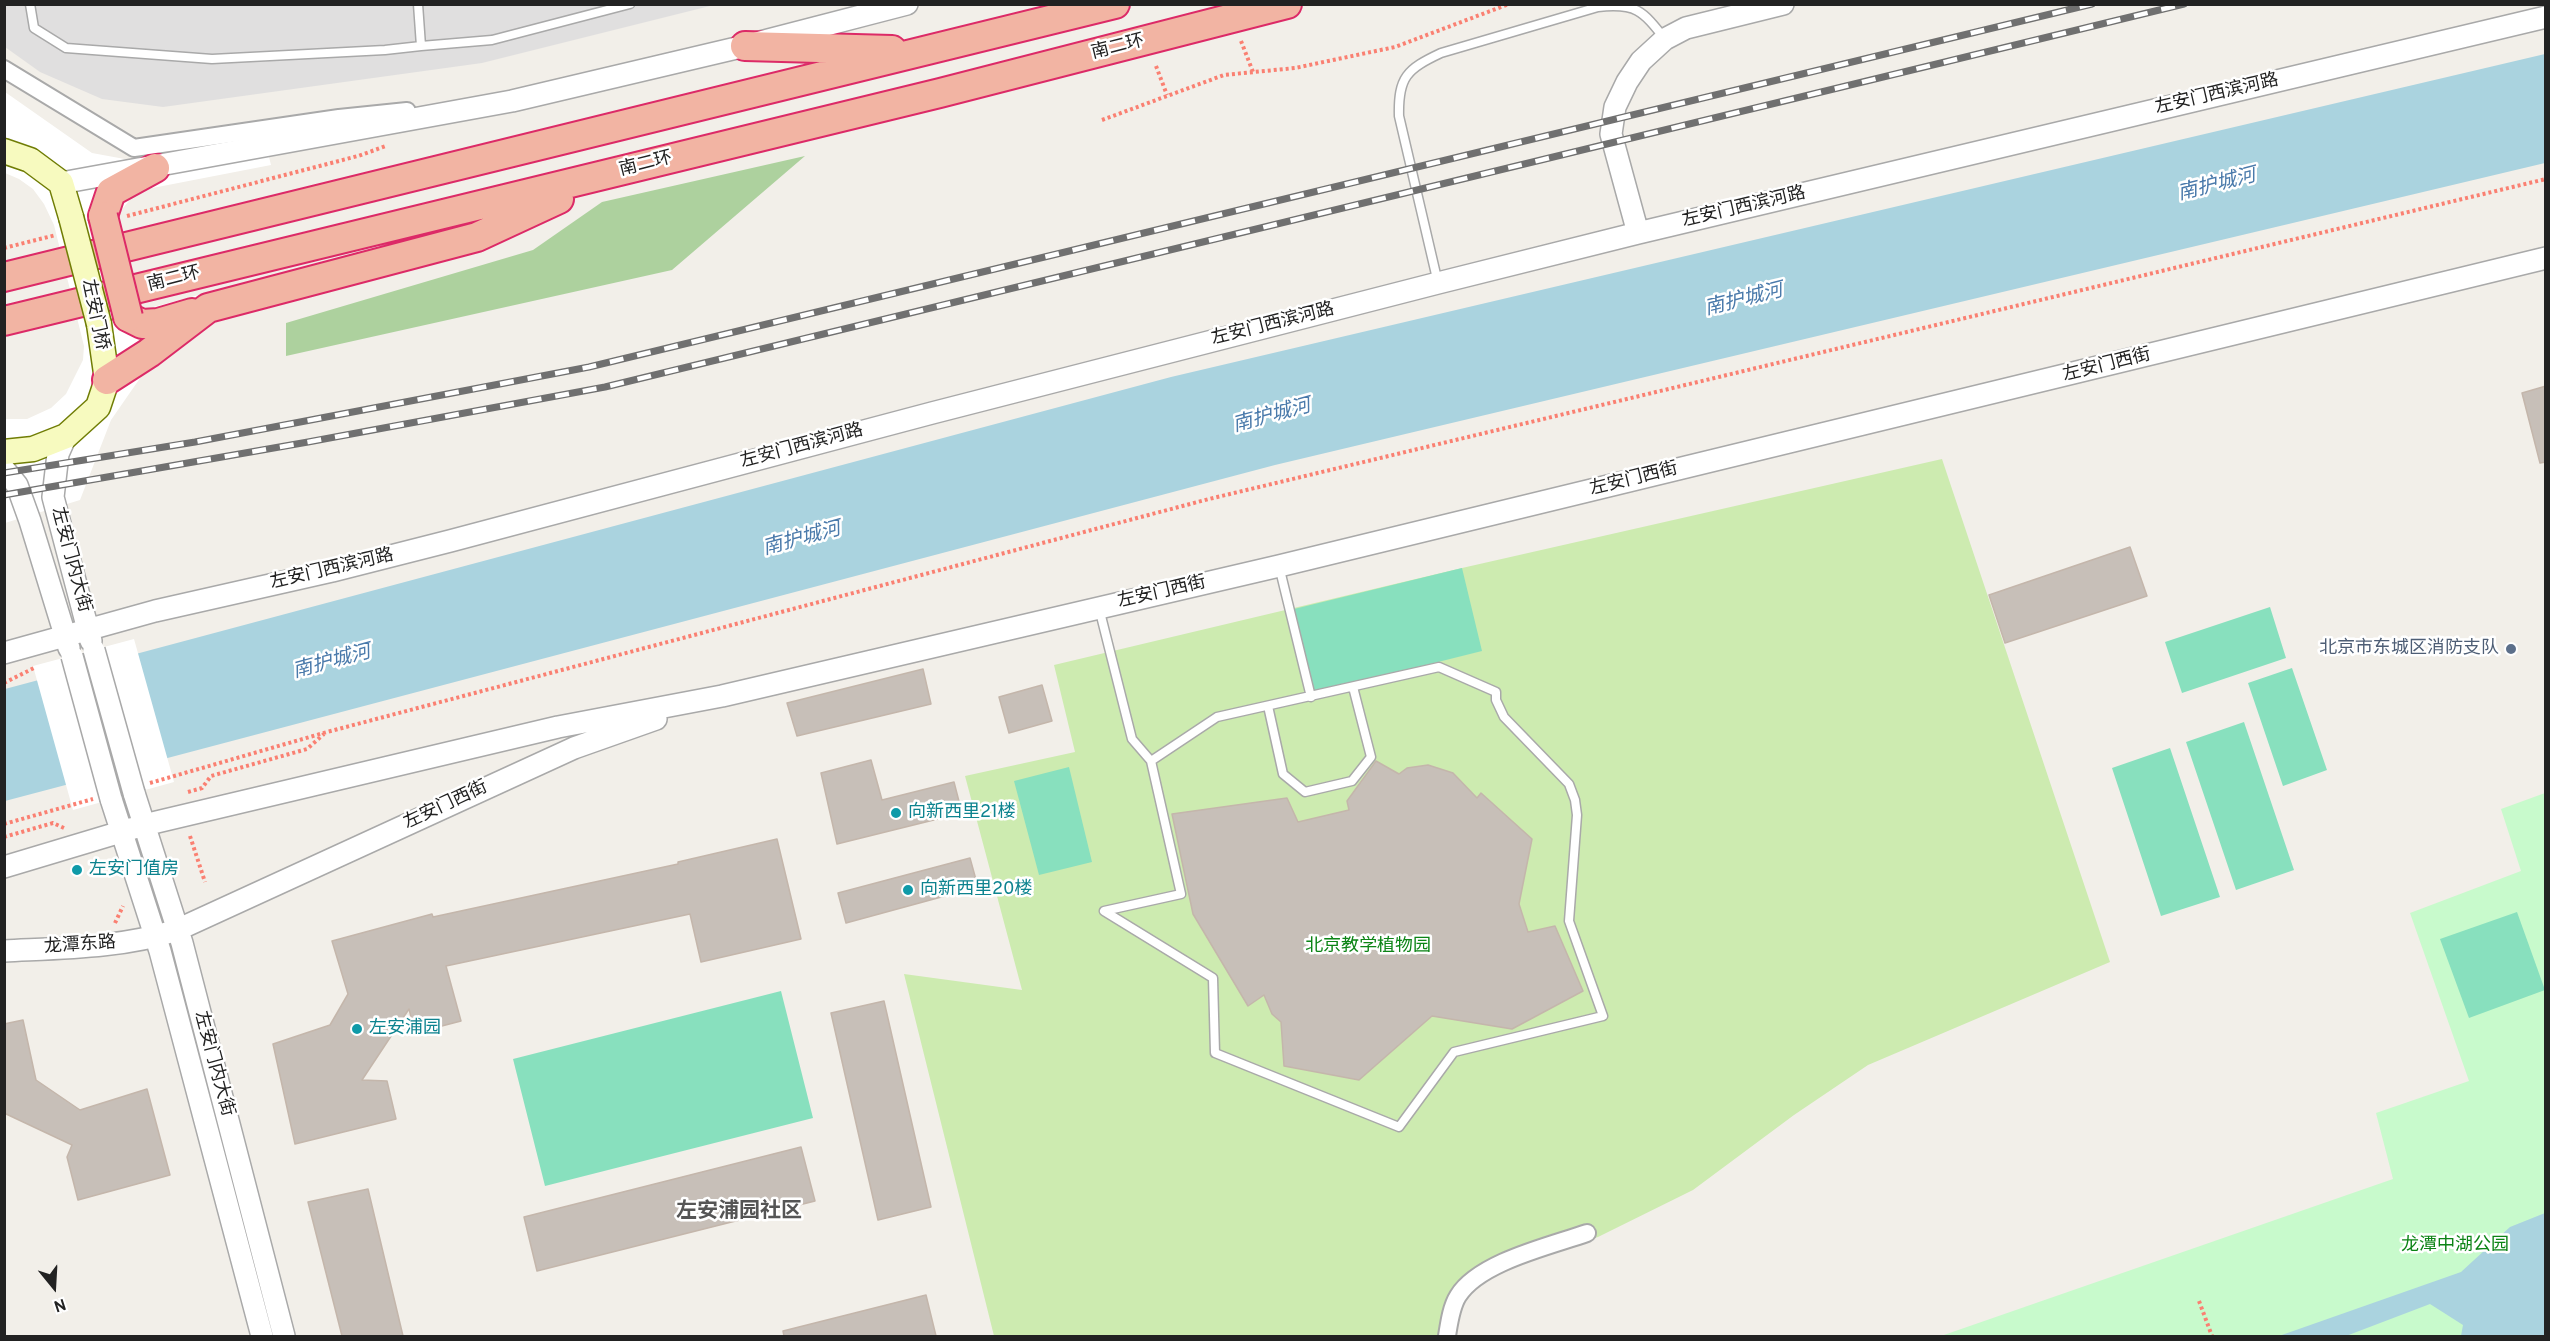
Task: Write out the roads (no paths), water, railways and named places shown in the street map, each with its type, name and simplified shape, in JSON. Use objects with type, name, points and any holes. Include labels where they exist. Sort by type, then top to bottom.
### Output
[{"type":"highway","points":[[4,277],[1114,4]]},
{"type":"highway","name":"南二环","points":[[4,321],[621,171],[1287,4]]},
{"type":"highway","points":[[746,46],[930,51]]},
{"type":"highway","points":[[155,168],[111,192],[111,217],[128,317],[142,324],[158,323],[477,237],[621,171]]},
{"type":"highway","points":[[106,380],[149,353],[208,308]]},
{"type":"main road","points":[[4,151],[30,160],[61,183]]},
{"type":"main road","name":"左安门桥","points":[[4,452],[33,449],[66,436],[98,406],[106,380],[99,324],[66,225],[61,183]]},
{"type":"street","points":[[61,183],[155,168],[512,100],[746,46],[907,4]]},
{"type":"street","points":[[1638,233],[1611,134],[1614,106],[1627,82],[1641,61],[1665,39],[1686,28],[1783,4]]},
{"type":"street","name":"左安门西滨河路","points":[[4,653],[155,611],[418,549],[932,413],[1438,283],[1638,233],[2546,17]]},
{"type":"street","points":[[4,69],[134,148],[339,118],[512,100]]},
{"type":"street","name":"左安门西街","points":[[121,831],[546,730],[722,696],[1279,566],[2272,327],[2546,258]]},
{"type":"street","name":"左安门内大街","points":[[66,436],[58,454],[53,497],[94,650],[137,789],[144,825],[177,930],[284,1336]]},
{"type":"street","name":"左安门内大街","points":[[4,469],[17,485],[66,635],[103,799],[121,831],[155,938],[262,1336]]},
{"type":"street","name":"左安门西街","points":[[155,938],[574,748],[722,696]]},
{"type":"street","points":[[4,867],[121,831]]},
{"type":"street","name":"龙潭东路","points":[[4,951],[116,944],[155,938]]},
{"type":"street","points":[[1447,1336],[1458,1296],[1476,1277],[1503,1263],[1587,1233]]},
{"type":"lane","points":[[30,4],[34,28],[66,48],[212,59],[385,50],[492,40],[630,4]]},
{"type":"lane","points":[[418,4],[421,46]]},
{"type":"lane","points":[[1438,283],[1399,117],[1398,95],[1405,79],[1416,64],[1441,53],[1598,7],[1622,5],[1646,15],[1665,39]]},
{"type":"lane","points":[[1279,566],[1311,697]]},
{"type":"lane","points":[[1099,608],[1132,739],[1150,760],[1181,894],[1104,911],[1213,978],[1215,1053],[1399,1127],[1454,1052],[1603,1016],[1569,921],[1577,814],[1569,784],[1504,717],[1496,700],[1496,692],[1439,667],[1217,717],[1150,760]]},
{"type":"lane","points":[[1268,706],[1283,774],[1305,792],[1352,781],[1371,757],[1353,687]]},
{"type":"water","name":"南护城河","points":[[2545,54],[2545,163],[1275,465],[5,801],[5,689],[1171,377]]},
{"type":"water","points":[[2545,1213],[2545,1336],[2461,1336],[2463,1325],[2430,1304],[2346,1336],[2279,1336],[2461,1272],[2510,1227]]},
{"type":"railway","points":[[4,473],[195,442],[589,367],[2092,4]]},
{"type":"railway","points":[[4,495],[605,387],[2184,4]]},
{"type":"place","name":"北京市东城区消防支队","points":[[2511,649]]},
{"type":"place","name":"向新西里21楼","points":[[896,813]]},
{"type":"place","name":"左安门值房","points":[[77,870]]},
{"type":"place","name":"向新西里20楼","points":[[908,890]]},
{"type":"place","name":"左安浦园","points":[[357,1029]]},
{"type":"district","name":"左安浦园社区","points":[[739,1213]]},
{"type":"park label","name":"北京教学植物园","points":[[1368,947]]},
{"type":"park label","name":"龙潭中湖公园","points":[[2455,1246]]}]
